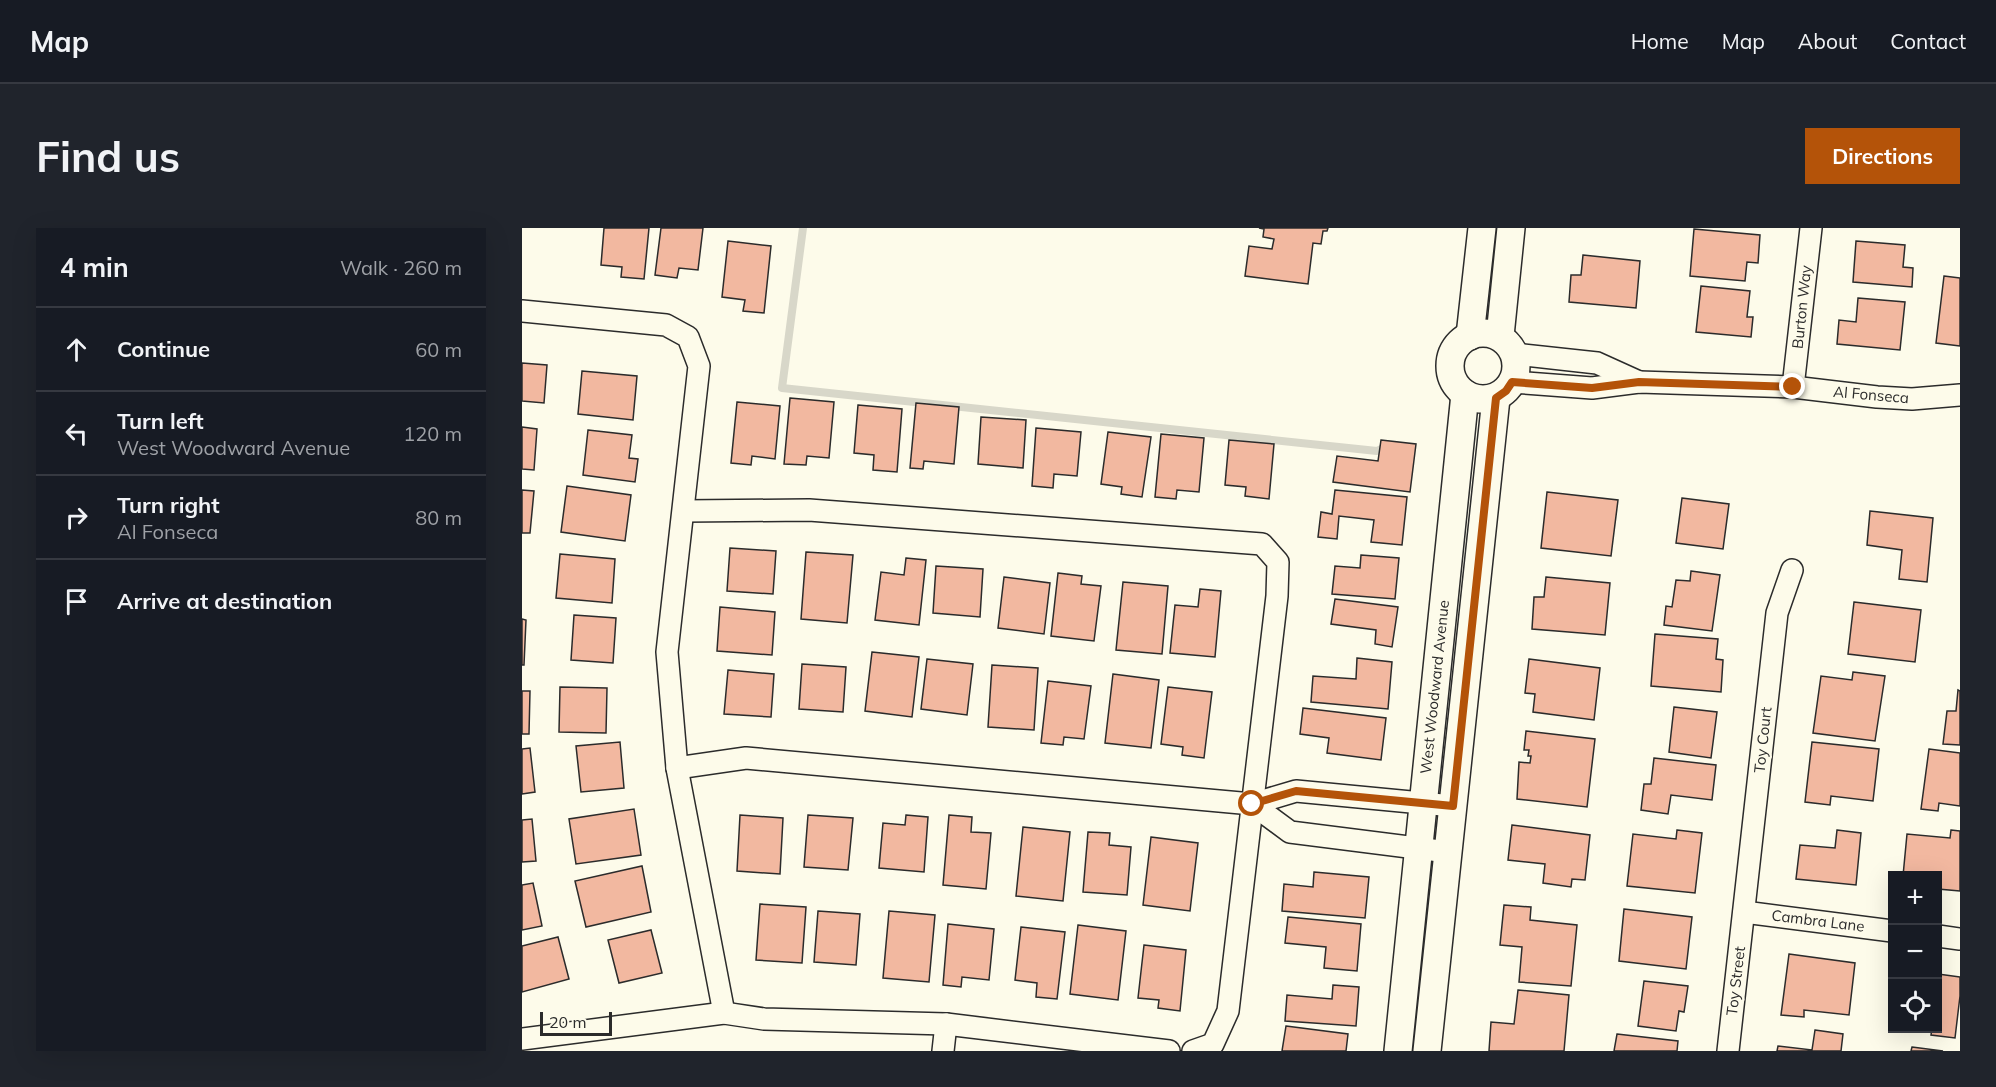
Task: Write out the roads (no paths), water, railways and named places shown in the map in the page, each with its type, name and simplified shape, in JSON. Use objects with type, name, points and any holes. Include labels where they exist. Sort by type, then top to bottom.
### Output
[{"type":"street","points":[[1470,336],[1482,228]]},
{"type":"street","points":[[1507,345],[1483,333],[1470,336],[1462,341],[1451,358],[1452,378],[1457,387],[1465,394],[1481,401],[1504,390],[1516,371],[1507,345],[1511,228]]},
{"type":"street","name":"Burton Way","points":[[1793,387],[1811,228]]},
{"type":"street","points":[[522,310],[666,325],[688,337],[699,366],[668,652],[677,768],[724,1013]]},
{"type":"street","name":"Al Fonseca","points":[[1507,345],[1597,363],[1639,382]]},
{"type":"street","name":"Al Fonseca","points":[[1504,390],[1592,388],[1639,382],[1793,387],[1912,399],[1960,395]]},
{"type":"street","name":"West Woodward Avenue","points":[[1427,1051],[1453,806],[1504,390]]},
{"type":"street","name":"West Woodward Avenue","points":[[1398,1051],[1465,394]]},
{"type":"street","points":[[684,511],[809,510],[1262,544],[1278,562],[1277,596],[1228,1011],[1213,1044],[1193,1051]]},
{"type":"street","name":"Toy Court","points":[[1744,912],[1777,613],[1792,570]]},
{"type":"street","points":[[677,768],[746,759],[1252,804],[1296,791],[1453,806]]},
{"type":"street","points":[[1252,804],[1290,832],[1448,852]]},
{"type":"street","points":[[1412,910],[1441,915]]},
{"type":"street","name":"Cambra Lane","points":[[1744,912],[1888,930]]},
{"type":"street","name":"Toy Street","points":[[1728,1051],[1744,912]]},
{"type":"street","points":[[1942,937],[1960,939]]},
{"type":"street","points":[[522,1039],[724,1013],[764,1019],[946,1024],[1169,1051]]},
{"type":"street","points":[[943,1051],[946,1024]]},
{"type":"waterway","points":[[803,228],[782,388],[1377,451],[1389,445]]}]
